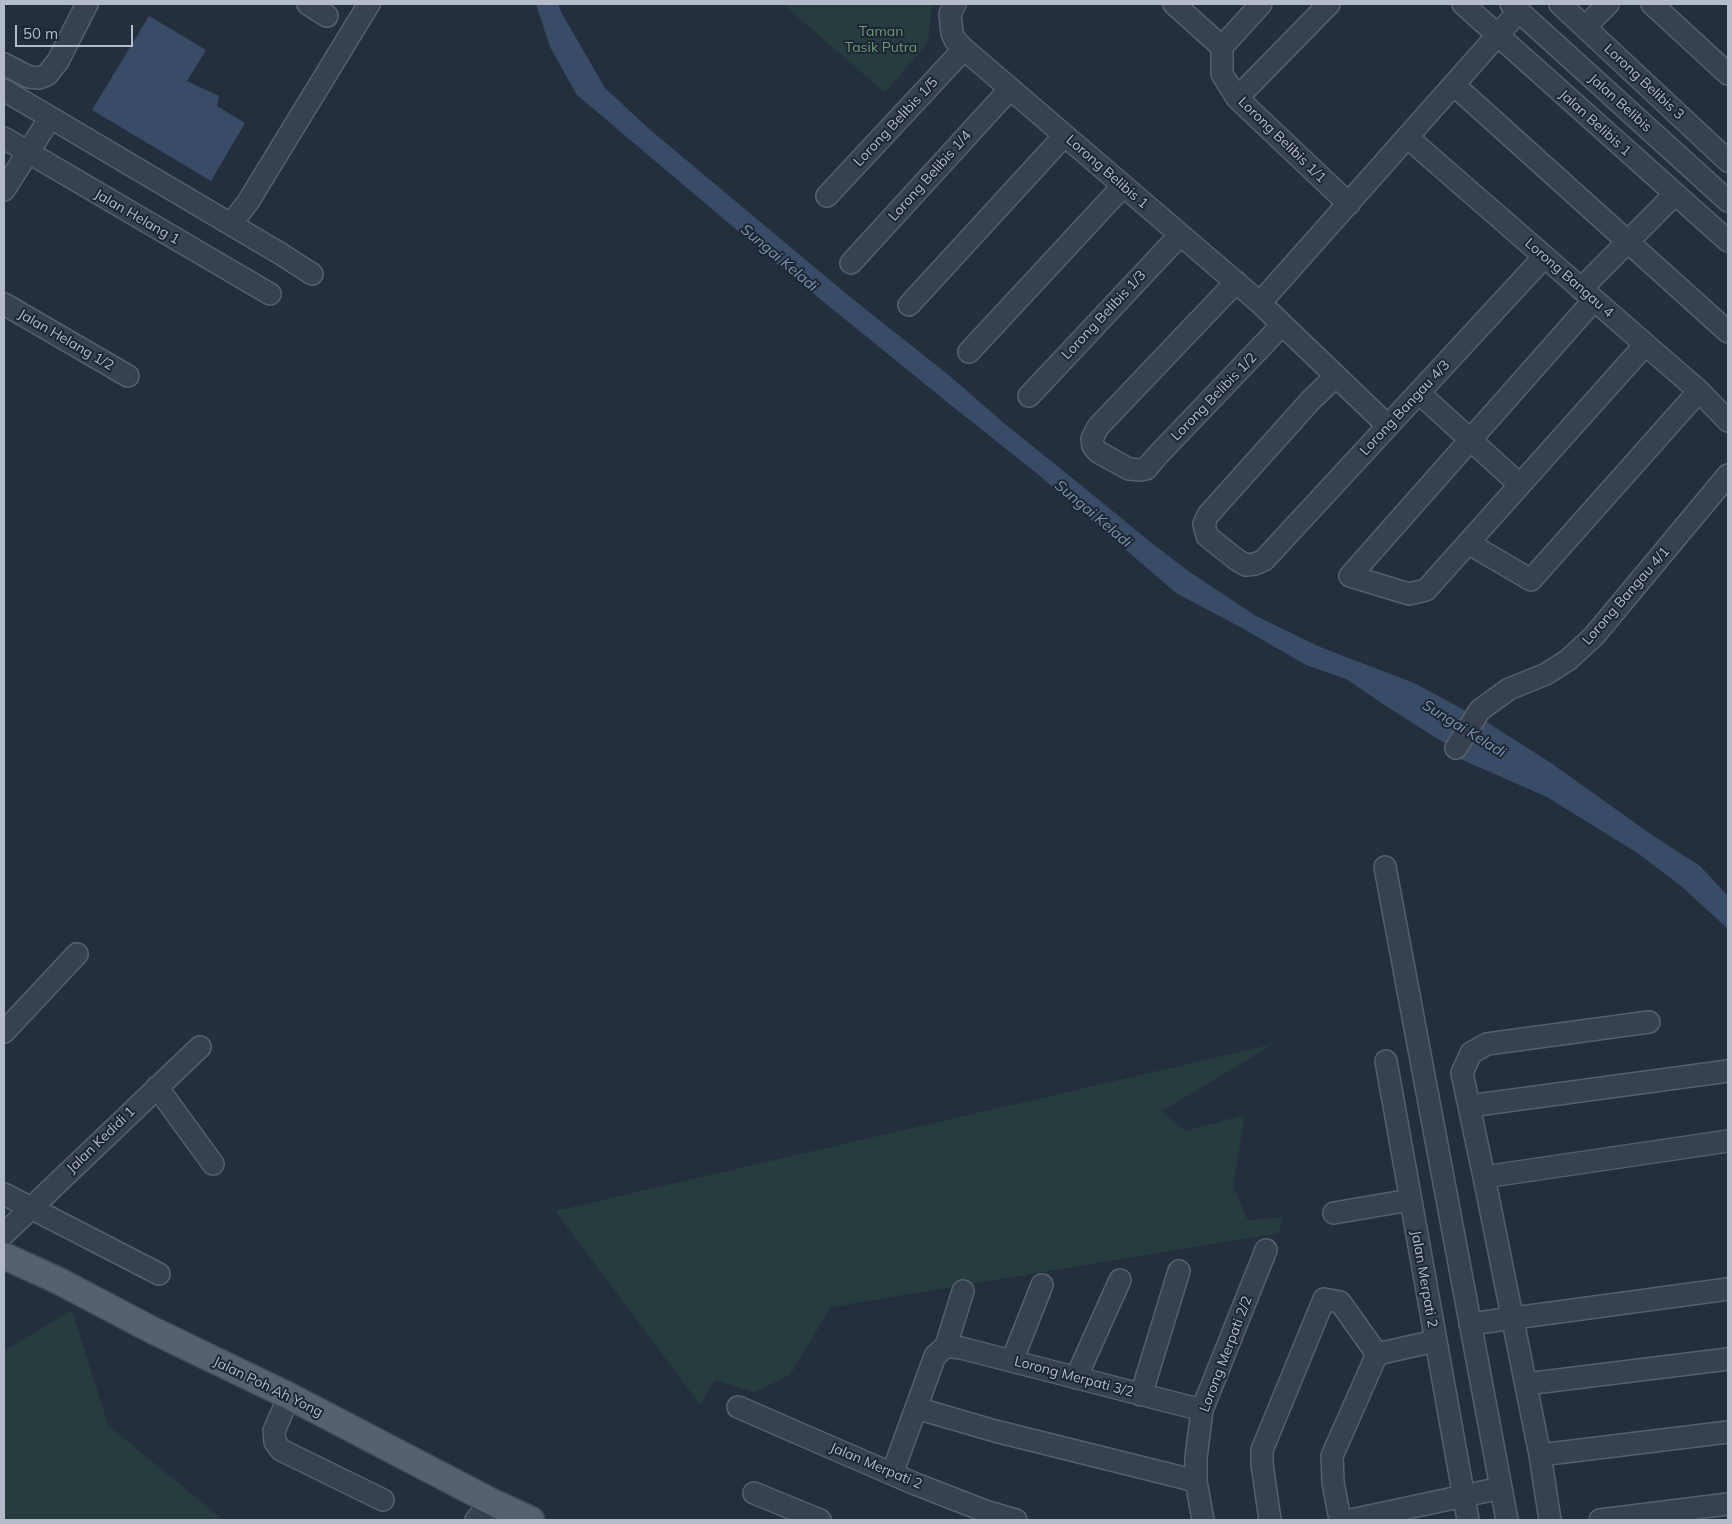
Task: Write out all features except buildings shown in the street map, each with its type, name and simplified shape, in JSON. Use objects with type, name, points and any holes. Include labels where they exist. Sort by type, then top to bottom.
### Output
[{"type":"main road","name":"Jalan Poh Ah Yong","points":[[4,1256],[57,1280],[152,1330],[288,1396],[484,1511],[531,1520]]},
{"type":"street","points":[[4,64],[29,77],[39,78],[47,75],[58,61],[87,4]]},
{"type":"street","points":[[308,4],[327,16]]},
{"type":"street","points":[[230,224],[248,202],[369,4]]},
{"type":"street","points":[[955,4],[950,14],[952,33],[959,44]]},
{"type":"street","points":[[1174,4],[1222,47],[1261,4]]},
{"type":"street","points":[[1237,98],[1329,4]]},
{"type":"street","name":"Jalan Belibis 1","points":[[1463,4],[1728,241]]},
{"type":"street","name":"Lorong Belibis 3","points":[[1560,4],[1728,160]]},
{"type":"street","points":[[1585,26],[1608,4]]},
{"type":"street","points":[[1652,4],[1728,74]]},
{"type":"street","points":[[1260,303],[1498,36],[1515,8]]},
{"type":"street","name":"Jalan Belibis","points":[[1515,8],[1728,201]]},
{"type":"street","name":"Lorong Belibis 1","points":[[959,44],[1260,303],[1388,426]]},
{"type":"street","name":"Lorong Belibis 1/5","points":[[827,196],[959,44]]},
{"type":"street","name":"Lorong Belibis 1/1","points":[[1222,47],[1222,74],[1237,98],[1349,204]]},
{"type":"street","points":[[1454,85],[1728,332]]},
{"type":"street","name":"Lorong Belibis 1/4","points":[[851,263],[1010,89]]},
{"type":"street","points":[[4,90],[312,274]]},
{"type":"street","points":[[4,190],[50,118]]},
{"type":"street","points":[[908,305],[1064,136]]},
{"type":"street","name":"Lorong Bangau 4","points":[[1407,137],[1699,391],[1728,421]]},
{"type":"street","name":"Jalan Helang 1","points":[[4,138],[270,294]]},
{"type":"street","points":[[969,352],[1123,186]]},
{"type":"street","points":[[1645,344],[1426,590],[1409,594],[1350,576],[1470,439],[1628,242],[1675,194]]},
{"type":"street","name":"Lorong Belibis 1/3","points":[[1029,396],[1180,234]]},
{"type":"street","name":"Lorong Bangau 4/3","points":[[1336,376],[1311,400],[1208,515],[1204,524],[1207,536],[1237,560],[1246,564],[1255,564],[1264,560],[1544,257]]},
{"type":"street","name":"Lorong Belibis 1/2","points":[[1236,282],[1098,427],[1092,439],[1093,446],[1098,452],[1134,470],[1146,469],[1282,325]]},
{"type":"street","name":"Jalan Helang 1/2","points":[[4,304],[128,376]]},
{"type":"street","points":[[1468,543],[1531,580],[1699,391]]},
{"type":"street","points":[[1419,393],[1520,485]]},
{"type":"street","name":"Lorong Bangau 4/1","points":[[1456,748],[1480,710],[1509,689],[1546,674],[1568,660],[1594,636],[1728,475]]},
{"type":"street","points":[[1385,867],[1507,1520]]},
{"type":"street","points":[[4,1032],[77,954]]},
{"type":"street","points":[[1550,1520],[1540,1455],[1462,1073],[1471,1053],[1487,1044],[1649,1022]]},
{"type":"street","name":"Jalan Kedidi 1","points":[[4,1234],[200,1047]]},
{"type":"street","name":"Jalan Merpati 2","points":[[1386,1061],[1468,1520]]},
{"type":"street","points":[[1469,1106],[1728,1071]]},
{"type":"street","points":[[157,1087],[214,1164]]},
{"type":"street","points":[[1484,1177],[1728,1141]]},
{"type":"street","points":[[4,1194],[159,1274]]},
{"type":"street","points":[[1334,1213],[1410,1200]]},
{"type":"street","name":"Lorong Merpati 2/2","points":[[1203,1520],[1196,1481],[1196,1458],[1202,1410],[1266,1250]]},
{"type":"street","points":[[1141,1395],[1179,1271]]},
{"type":"street","points":[[1076,1378],[1120,1280]]},
{"type":"street","points":[[1012,1361],[1042,1285]]},
{"type":"street","points":[[1470,1324],[1728,1289]]},
{"type":"street","points":[[892,1474],[935,1356],[946,1346],[963,1292]]},
{"type":"street","points":[[1270,1520],[1262,1464],[1262,1450],[1324,1298],[1340,1302],[1377,1354]]},
{"type":"street","points":[[1377,1354],[1435,1341]]},
{"type":"street","name":"Lorong Merpati 3/2","points":[[946,1346],[961,1348],[1202,1410]]},
{"type":"street","points":[[1340,1520],[1333,1482],[1332,1456],[1377,1354]]},
{"type":"street","points":[[1526,1384],[1728,1359]]},
{"type":"street","points":[[288,1396],[274,1431],[275,1442],[281,1450],[383,1500]]},
{"type":"street","name":"Jalan Merpati 2","points":[[738,1407],[892,1474],[1016,1520]]},
{"type":"street","points":[[916,1408],[995,1431],[1196,1481]]},
{"type":"street","points":[[1540,1455],[1728,1432]]},
{"type":"street","points":[[1351,1520],[1501,1488]]},
{"type":"street","points":[[754,1493],[820,1520]]},
{"type":"street","points":[[1600,1520],[1728,1504]]},
{"type":"green space","name":"Taman Tasik Putra","points":[[783,4],[935,4],[931,10],[928,42],[885,93]]},
{"type":"green space","points":[[1274,1044],[1162,1111],[1185,1131],[1245,1115],[1233,1187],[1248,1220],[1283,1217],[1279,1233],[831,1307],[790,1375],[754,1392],[715,1380],[700,1405],[555,1211]]},
{"type":"green space","points":[[72,1310],[108,1425],[223,1520],[4,1520],[4,1351]]},
{"type":"water","name":"Sungai Keladi","points":[[536,4],[558,4],[605,88],[648,128],[849,296],[951,377],[1005,424],[1154,545],[1191,573],[1256,616],[1320,647],[1414,683],[1468,712],[1446,744],[1346,679],[1306,665],[1176,593],[1040,476],[777,264],[577,95],[550,47]]},
{"type":"water","points":[[149,16],[206,50],[187,81],[219,96],[217,106],[245,123],[211,181],[92,110]]},
{"type":"water","points":[[1485,721],[1551,763],[1652,835],[1700,866],[1728,896],[1728,929],[1681,886],[1639,854],[1547,797],[1458,758]]}]
